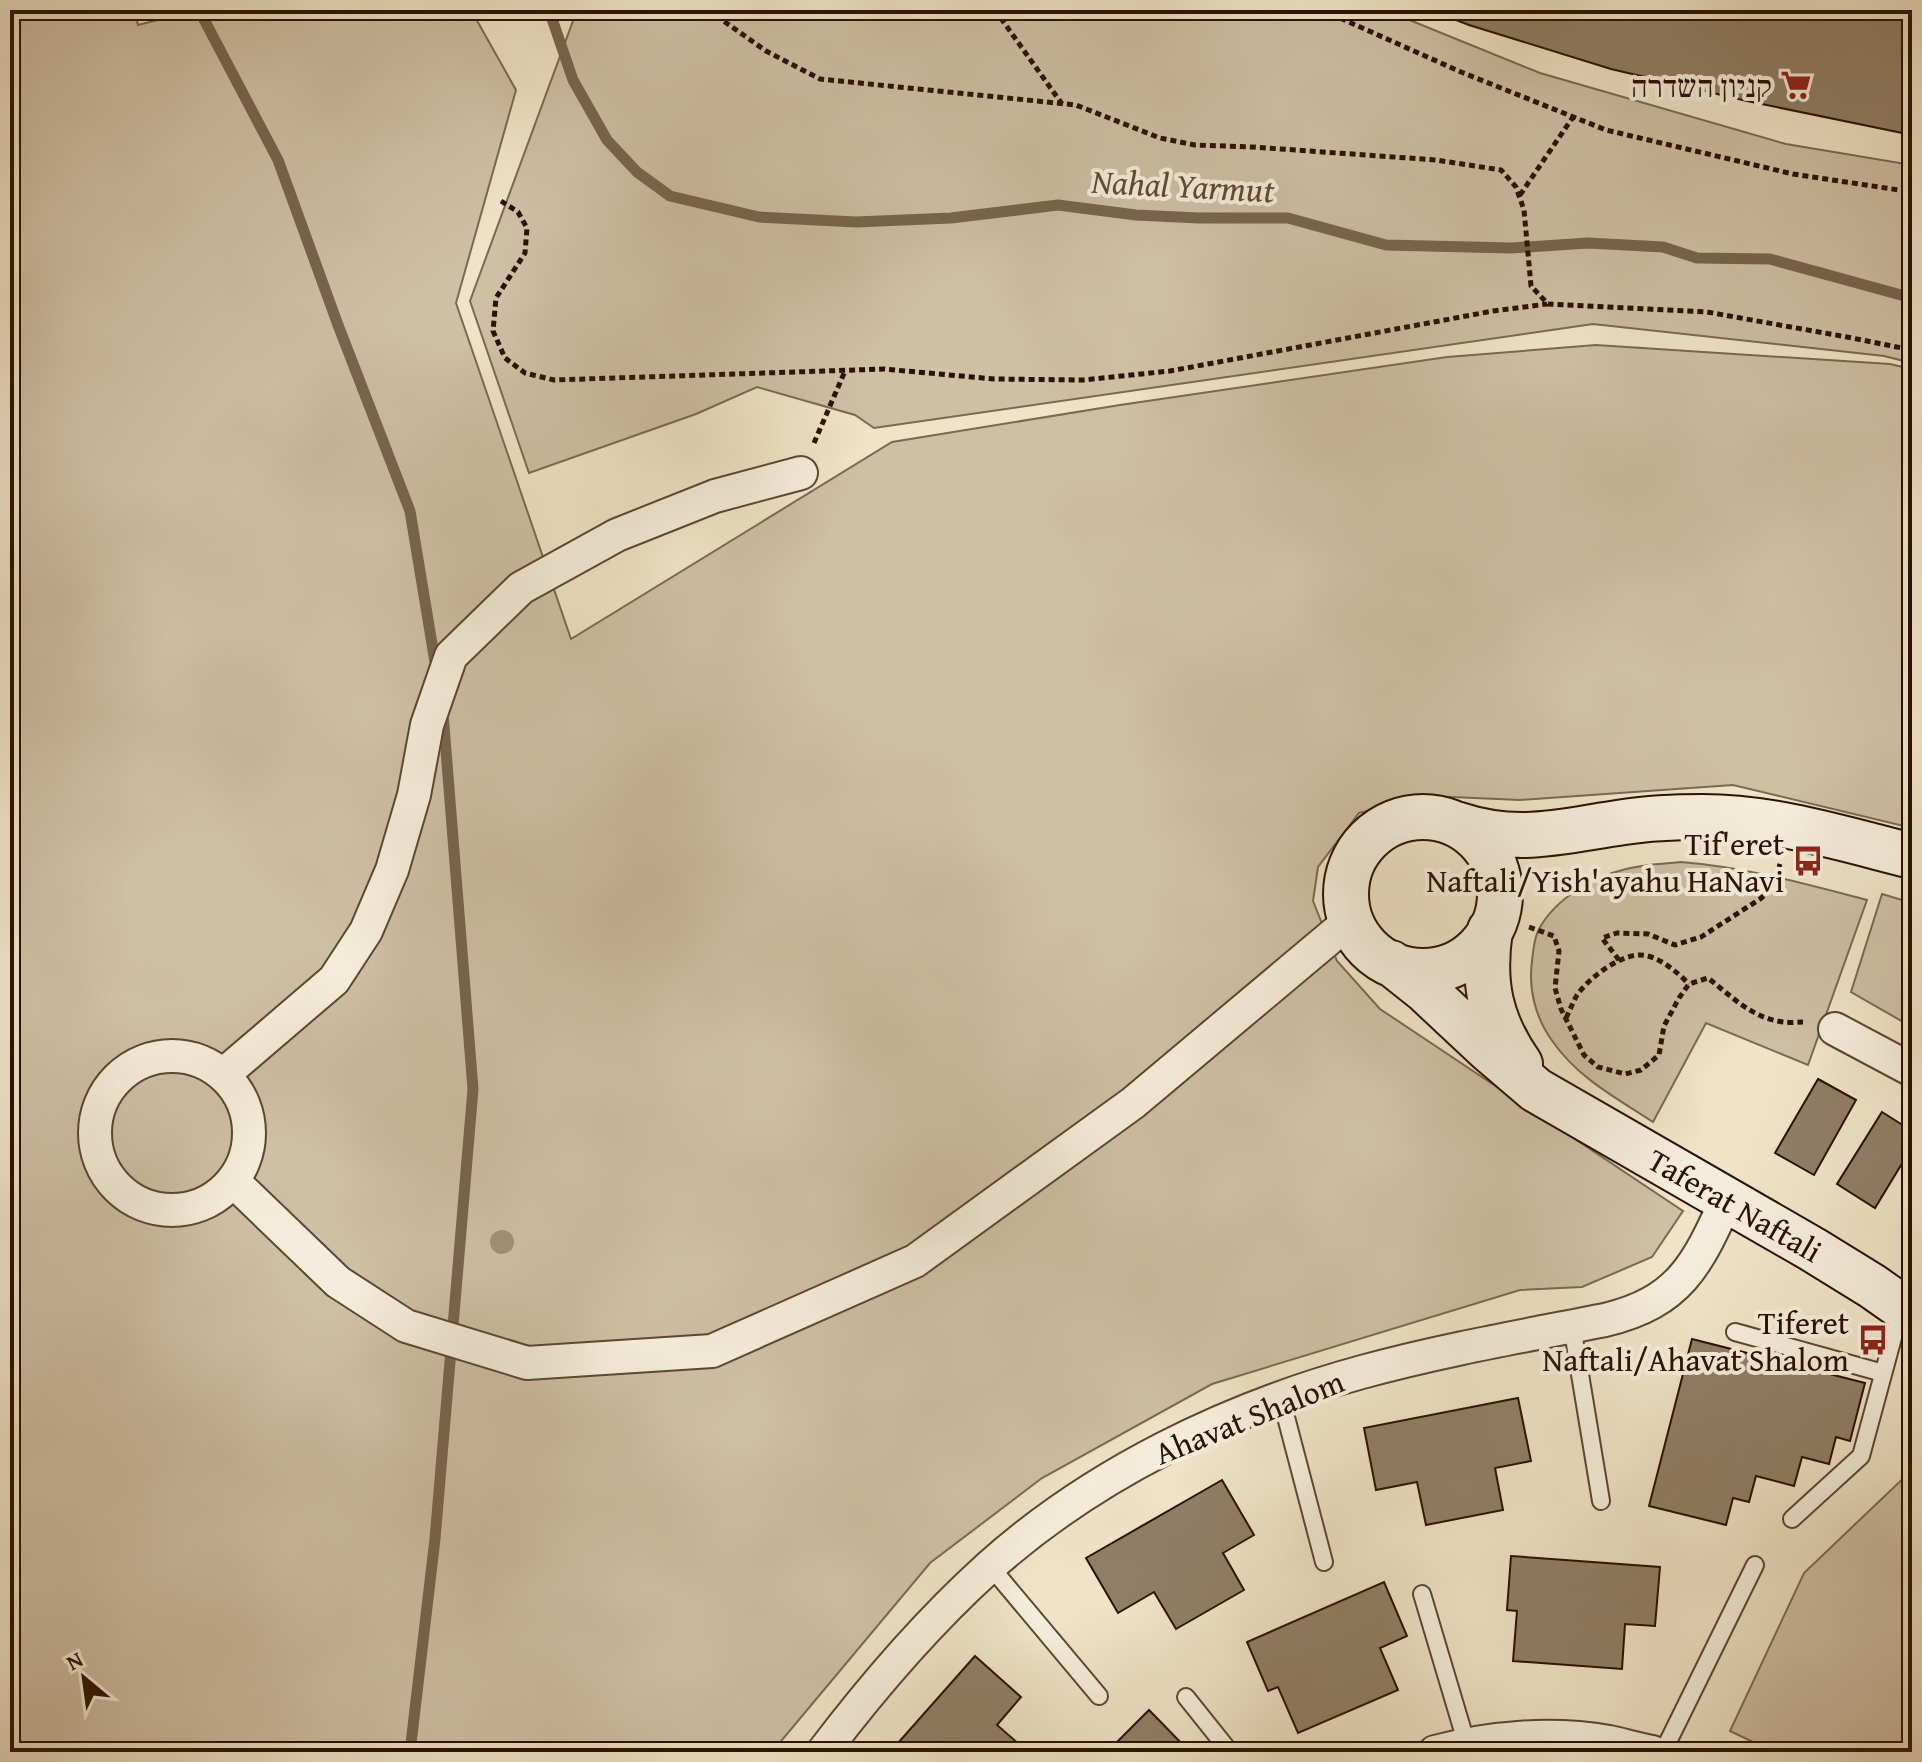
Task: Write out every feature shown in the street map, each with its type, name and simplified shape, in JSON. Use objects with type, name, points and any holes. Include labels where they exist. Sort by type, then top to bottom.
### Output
[{"type":"street","points":[[223,1075],[334,980],[366,931],[392,870],[414,795],[427,725],[451,656],[521,588],[617,535],[715,496],[801,473]]},
{"type":"street","points":[[1433,817],[1456,824],[1476,837],[1491,856],[1500,891],[1494,923],[1471,954],[1449,966],[1425,971],[1402,968],[1371,950],[1351,920],[1347,884],[1353,861],[1367,842],[1386,827],[1410,818],[1433,817]]},
{"type":"street","name":"Taferat Naftali","points":[[1456,824],[1490,833],[1518,835],[1560,833],[1642,820],[1704,817],[1747,820],[1791,827],[1912,856]]},
{"type":"street","name":"Taferat Naftali","points":[[1554,1101],[1520,1065],[1508,1047],[1489,996],[1487,963],[1494,923],[1504,899],[1526,872],[1558,848],[1602,826]]},
{"type":"street","points":[[233,1181],[338,1282],[406,1326],[527,1363],[712,1351],[915,1261],[1133,1103],[1351,920]]},
{"type":"street","name":"Taferat Naftali","points":[[1391,963],[1442,1005],[1519,1077],[1554,1101],[1843,1267],[1907,1310]]},
{"type":"street","points":[[1835,1029],[1912,1070]]},
{"type":"street","points":[[167,1055],[192,1058],[216,1068],[223,1075],[235,1086],[246,1108],[250,1133],[245,1158],[233,1181],[215,1198],[191,1208],[165,1211],[141,1204],[120,1191],[103,1171],[95,1147],[95,1121],[103,1096],[119,1076],[141,1061],[167,1055]]},
{"type":"street","name":"Ahavat Shalom","points":[[823,1752],[922,1632],[990,1566],[1060,1511],[1132,1466],[1205,1428],[1281,1398],[1359,1373],[1439,1353],[1616,1318],[1636,1311],[1674,1287],[1695,1261],[1727,1199]]},
{"type":"street","points":[[1435,1752],[1493,1740],[1533,1745],[1550,1737],[1607,1742],[1652,1752]]},
{"type":"lane","points":[[1792,1519],[1861,1456],[1883,1373],[1907,1310]]},
{"type":"lane","points":[[1572,1326],[1601,1501]]},
{"type":"lane","points":[[1735,1332],[1883,1373]]},
{"type":"lane","points":[[1281,1398],[1324,1562]]},
{"type":"lane","points":[[1663,1752],[1755,1565]]},
{"type":"lane","points":[[990,1566],[1099,1696]]},
{"type":"lane","points":[[1422,1594],[1467,1745]]},
{"type":"lane","points":[[1186,1697],[1230,1752]]},
{"type":"path","points":[[708,10],[766,51],[820,79],[1076,105],[1160,138],[1195,145],[1436,160],[1501,170],[1516,187],[1524,210],[1531,286],[1548,304]]},
{"type":"path","points":[[995,10],[1062,104]]},
{"type":"path","points":[[1322,10],[1461,72],[1606,130],[1793,174],[1912,192]]},
{"type":"path","points":[[1519,195],[1573,116]]},
{"type":"path","points":[[501,201],[518,212],[527,228],[525,253],[496,298],[493,331],[505,358],[525,373],[554,380],[884,369],[994,379],[1083,380],[1170,371],[1493,311],[1548,304],[1707,312],[1912,350]]},
{"type":"path","points":[[801,473],[845,371]]},
{"type":"path","points":[[1619,960],[1602,938],[1617,933],[1648,934],[1675,945],[1701,937],[1760,899],[1772,889],[1791,827]]},
{"type":"path","points":[[1494,923],[1554,936],[1559,951],[1555,988],[1561,1009],[1584,1055],[1598,1067],[1625,1074],[1641,1070],[1659,1055],[1664,1026],[1689,984],[1708,978],[1739,1005],[1766,1017],[1835,1029]]},
{"type":"path","points":[[1565,1018],[1578,994],[1594,977],[1619,960],[1641,955],[1659,961],[1689,984]]},
{"type":"shaded area","points":[[10,10],[134,10],[138,25],[197,10],[471,10],[516,90],[456,303],[571,639],[892,442],[1447,357],[1596,345],[1890,364],[1912,369],[1912,828],[1733,785],[1520,800],[1429,796],[1359,813],[1318,867],[1313,901],[1337,961],[1380,1009],[1683,1211],[1652,1257],[1582,1287],[1520,1290],[1212,1384],[1042,1478],[930,1563],[772,1752],[10,1752]]},
{"type":"shaded area","points":[[577,10],[1385,10],[1540,73],[1786,144],[1912,165],[1912,363],[1884,356],[1593,324],[874,428],[855,415],[757,387],[696,414],[529,473],[470,301]]},
{"type":"shaded area","points":[[1681,862],[1752,872],[1867,900],[1808,1065],[1706,1023],[1653,1122],[1586,1077],[1553,1042],[1535,1004],[1531,983],[1532,957],[1537,934],[1545,919],[1576,891],[1626,869]]},
{"type":"shaded area","points":[[1882,894],[1912,903],[1912,1027],[1851,992]]},
{"type":"shaded area","points":[[1912,1470],[1912,1752],[1774,1752],[1730,1731],[1804,1573]]},
{"type":"building","name":"קניון השדרה","points":[[1430,10],[1912,10],[1912,135],[1611,69]]},
{"type":"building","points":[[1818,1079],[1856,1100],[1814,1175],[1775,1153]]},
{"type":"building","points":[[1882,1112],[1912,1131],[1912,1147],[1875,1208],[1837,1184]]},
{"type":"building","points":[[1912,1209],[1912,1231],[1902,1225]]},
{"type":"building","points":[[1692,1339],[1865,1383],[1850,1441],[1836,1437],[1829,1464],[1802,1457],[1794,1486],[1756,1476],[1749,1502],[1733,1498],[1726,1525],[1649,1506]]},
{"type":"building","points":[[1518,1398],[1531,1461],[1495,1468],[1503,1510],[1426,1525],[1417,1482],[1376,1490],[1364,1428]]},
{"type":"building","points":[[1222,1480],[1254,1535],[1223,1553],[1244,1590],[1176,1629],[1154,1592],[1118,1613],[1086,1558]]},
{"type":"building","points":[[1511,1556],[1660,1567],[1655,1626],[1625,1624],[1622,1669],[1513,1661],[1517,1611],[1507,1610]]},
{"type":"building","points":[[1384,1582],[1407,1636],[1380,1648],[1398,1690],[1298,1733],[1278,1687],[1268,1691],[1247,1642]]},
{"type":"building","points":[[975,1656],[1021,1697],[997,1725],[1028,1752],[890,1752]]},
{"type":"building","points":[[1149,1710],[1190,1752],[1107,1752]]},
{"type":"waterway","points":[[199,10],[278,160],[410,511],[436,668]]},
{"type":"waterway","name":"Nahal Yarmut","points":[[549,10],[573,80],[607,140],[637,172],[670,196],[759,217],[856,222],[951,218],[1058,205],[1136,215],[1288,218],[1386,245],[1511,248],[1588,243],[1663,247],[1697,258],[1770,259],[1912,298]]},
{"type":"waterway","points":[[410,1752],[435,1539],[473,1089],[443,713]]},
{"type":"place","name":"קניון השדרה","points":[[1796,85]]},
{"type":"place","name":"Tif'eret Naftali/Yish'ayahu HaNavi","points":[[1808,861]]},
{"type":"place","name":"Tiferet Naftali/Ahavat Shalom","points":[[1873,1340]]}]
